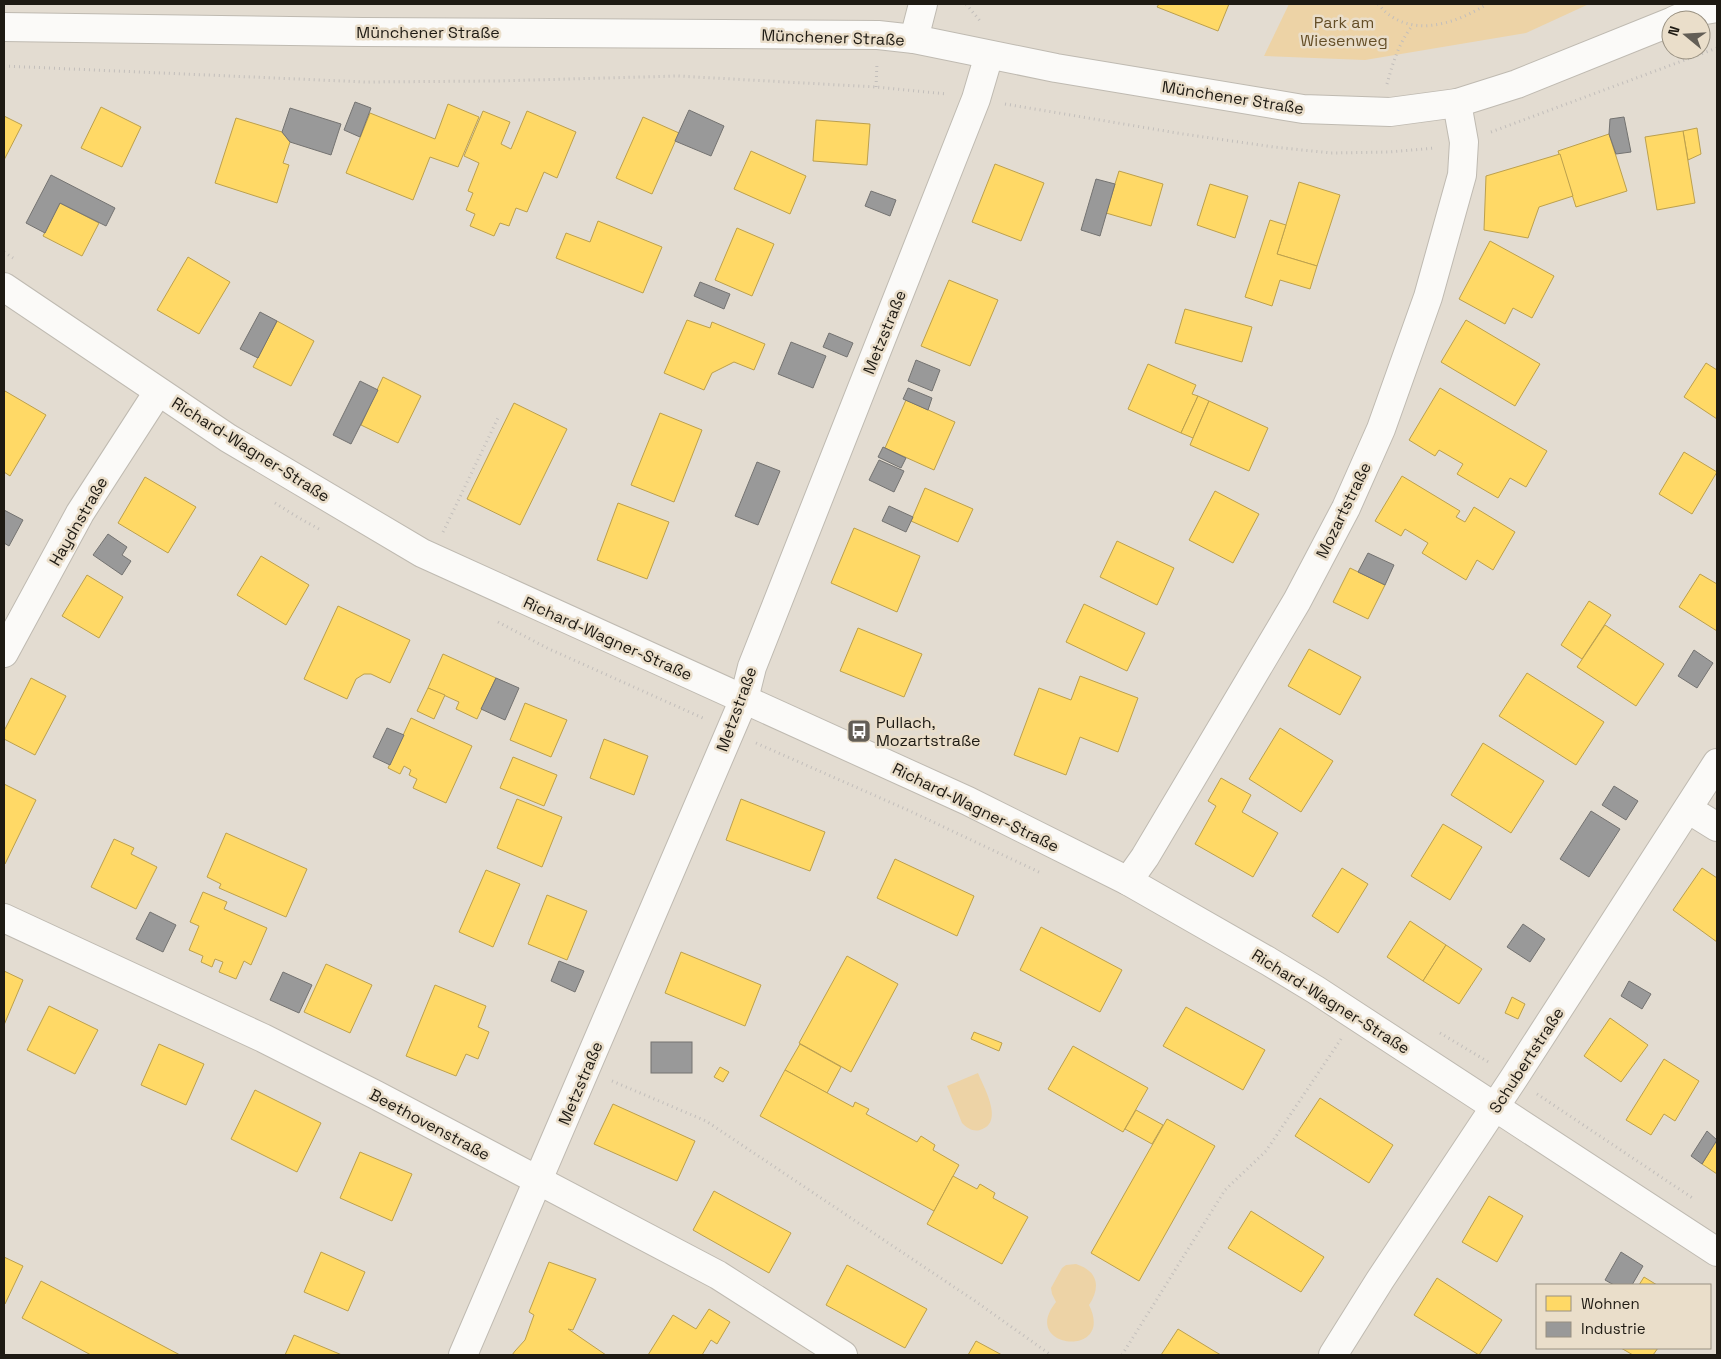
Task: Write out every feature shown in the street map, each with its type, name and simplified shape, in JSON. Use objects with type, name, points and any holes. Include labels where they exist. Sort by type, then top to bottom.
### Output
[{"type":"street","points":[[914,39],[923,4]]},
{"type":"street","name":"Münchener Straße","points":[[4,27],[372,32],[878,35],[914,39],[1056,68],[1303,109],[1390,112],[1457,103],[1516,84],[1661,25]]},
{"type":"street","name":"Metzstraße","points":[[463,1355],[744,699],[752,667],[976,99],[989,55]]},
{"type":"street","name":"Mozartstraße","points":[[1128,881],[1145,857],[1297,601],[1346,508],[1381,429],[1428,297],[1462,175],[1464,142],[1457,103]]},
{"type":"street","name":"Richard-Wagner-Straße","points":[[4,287],[228,438],[422,553],[968,801],[1128,881],[1268,960],[1717,1252]]},
{"type":"street","name":"Haydnstraße","points":[[4,653],[80,513],[158,392]]},
{"type":"street","name":"Schubertstraße","points":[[1333,1355],[1717,764]]},
{"type":"street","points":[[1688,809],[1717,827]]},
{"type":"street","name":"Beethovenstraße","points":[[4,918],[263,1038],[376,1096],[718,1275],[809,1347],[843,1355]]},
{"type":"path","points":[[1378,4],[1396,20],[1412,26],[1428,27],[1467,15],[1487,4]]},
{"type":"path","points":[[1387,84],[1393,61],[1403,38],[1412,26]]},
{"type":"path","points":[[4,66],[365,82],[505,81],[678,76],[884,88],[936,92],[1183,134],[1331,153],[1437,148],[1464,142],[1682,60]]},
{"type":"path","points":[[1379,84],[1396,82]]},
{"type":"path","points":[[446,524],[498,418]]},
{"type":"path","points":[[274,502],[325,532]]},
{"type":"path","points":[[497,622],[547,648],[912,812],[1045,875]]},
{"type":"path","points":[[1122,1355],[1225,1190],[1266,1151],[1356,1016]]},
{"type":"path","points":[[1332,1035],[1348,1045]]},
{"type":"path","points":[[585,1070],[706,1122],[975,1301],[1052,1355]]},
{"type":"green space","name":"Park am Wiesenweg","points":[[1289,4],[1589,4],[1526,33],[1365,60],[1264,56]]},
{"type":"green space","points":[[978,1073],[991,1104],[992,1113],[991,1120],[987,1126],[980,1130],[973,1130],[962,1123],[947,1086]]},
{"type":"green space","points":[[1076,1264],[1089,1271],[1095,1280],[1095,1292],[1089,1305],[1094,1322],[1090,1334],[1080,1340],[1068,1341],[1057,1338],[1049,1330],[1048,1318],[1056,1302],[1051,1288],[1062,1268],[1066,1265]]},
{"type":"building: Wohnen","points":[[1159,4],[1229,4],[1218,31],[1157,7]]},
{"type":"building: Wohnen","points":[[448,104],[479,117],[458,167],[430,157],[413,200],[346,173],[370,113],[435,139]]},
{"type":"building: Wohnen","points":[[101,107],[141,127],[122,167],[81,148]]},
{"type":"building: Wohnen","points":[[483,111],[510,122],[501,144],[511,149],[527,111],[576,132],[557,178],[544,172],[527,212],[516,208],[509,226],[500,223],[494,236],[470,226],[475,214],[466,210],[473,193],[468,191],[479,163],[464,156]]},
{"type":"building: Wohnen","points":[[4,116],[22,125],[4,160]]},
{"type":"building: Wohnen","points":[[643,117],[679,133],[652,194],[616,178]]},
{"type":"building: Wohnen","points":[[236,118],[282,132],[290,142],[283,163],[289,165],[277,203],[215,183]]},
{"type":"building: Wohnen","points":[[816,120],[870,124],[867,165],[813,161]]},
{"type":"building: Wohnen","points":[[1697,128],[1701,154],[1688,160],[1683,131]]},
{"type":"building: Wohnen","points":[[1683,131],[1695,203],[1657,210],[1645,137]]},
{"type":"building: Wohnen","points":[[1609,134],[1627,191],[1576,207],[1558,151]]},
{"type":"building: Wohnen","points":[[751,151],[806,176],[790,214],[734,189]]},
{"type":"building: Wohnen","points":[[1560,154],[1573,196],[1539,207],[1528,238],[1484,230],[1486,176]]},
{"type":"building: Wohnen","points":[[995,164],[1044,183],[1021,241],[972,222]]},
{"type":"building: Wohnen","points":[[1119,171],[1163,184],[1151,226],[1106,213]]},
{"type":"building: Wohnen","points":[[1299,182],[1340,195],[1317,266],[1277,254]]},
{"type":"building: Wohnen","points":[[1210,184],[1248,196],[1235,238],[1197,225]]},
{"type":"building: Wohnen","points":[[60,203],[99,223],[82,256],[43,236]]},
{"type":"building: Wohnen","points":[[1270,220],[1286,225],[1277,254],[1317,266],[1310,289],[1280,280],[1272,306],[1245,297]]},
{"type":"building: Wohnen","points":[[598,221],[662,247],[643,293],[556,258],[566,233],[590,242]]},
{"type":"building: Wohnen","points":[[737,228],[774,244],[752,296],[715,280]]},
{"type":"building: Wohnen","points":[[1490,241],[1554,276],[1532,318],[1513,308],[1505,324],[1459,299]]},
{"type":"building: Wohnen","points":[[188,257],[230,282],[199,334],[157,310]]},
{"type":"building: Wohnen","points":[[949,280],[998,300],[970,366],[921,346]]},
{"type":"building: Wohnen","points":[[1185,309],[1252,327],[1242,362],[1175,343]]},
{"type":"building: Wohnen","points":[[687,320],[710,328],[712,322],[765,344],[754,370],[734,362],[712,373],[704,390],[664,373]]},
{"type":"building: Wohnen","points":[[1466,320],[1540,364],[1515,406],[1441,362]]},
{"type":"building: Wohnen","points":[[277,321],[314,341],[291,386],[253,367]]},
{"type":"building: Wohnen","points":[[1706,363],[1717,370],[1717,419],[1684,397]]},
{"type":"building: Wohnen","points":[[1148,364],[1196,385],[1192,394],[1198,396],[1181,433],[1128,409]]},
{"type":"building: Wohnen","points":[[383,377],[421,396],[398,443],[361,425]]},
{"type":"building: Wohnen","points":[[1440,388],[1547,451],[1526,487],[1510,478],[1498,498],[1457,474],[1463,464],[1439,450],[1435,456],[1409,440]]},
{"type":"building: Wohnen","points":[[5,391],[46,415],[10,476],[4,472]]},
{"type":"building: Wohnen","points":[[1198,396],[1209,401],[1193,438],[1181,433]]},
{"type":"building: Wohnen","points":[[906,400],[955,422],[934,470],[885,448]]},
{"type":"building: Wohnen","points":[[1209,401],[1268,428],[1249,471],[1190,445]]},
{"type":"building: Wohnen","points":[[514,403],[567,429],[520,525],[467,499]]},
{"type":"building: Wohnen","points":[[660,413],[702,430],[674,502],[631,485]]},
{"type":"building: Wohnen","points":[[1684,452],[1717,472],[1692,514],[1659,494]]},
{"type":"building: Wohnen","points":[[1402,476],[1460,511],[1456,517],[1465,522],[1474,507],[1515,532],[1493,570],[1477,560],[1466,580],[1422,553],[1428,543],[1405,529],[1401,536],[1375,521]]},
{"type":"building: Wohnen","points":[[145,477],[196,507],[168,553],[118,523]]},
{"type":"building: Wohnen","points":[[925,488],[973,509],[958,542],[911,521]]},
{"type":"building: Wohnen","points":[[1215,491],[1259,514],[1233,563],[1189,540]]},
{"type":"building: Wohnen","points":[[618,503],[669,522],[647,579],[597,560]]},
{"type":"building: Wohnen","points":[[854,528],[920,556],[897,612],[831,583]]},
{"type":"building: Wohnen","points":[[1117,541],[1174,568],[1157,605],[1100,577]]},
{"type":"building: Wohnen","points":[[261,556],[309,585],[286,625],[237,595]]},
{"type":"building: Wohnen","points":[[1350,568],[1385,585],[1368,619],[1333,602]]},
{"type":"building: Wohnen","points":[[1700,574],[1717,584],[1717,631],[1679,607]]},
{"type":"building: Wohnen","points":[[87,575],[123,597],[99,638],[62,616]]},
{"type":"building: Wohnen","points":[[1589,601],[1611,615],[1582,659],[1561,645]]},
{"type":"building: Wohnen","points":[[1084,604],[1145,633],[1127,671],[1066,642]]},
{"type":"building: Wohnen","points":[[338,606],[410,640],[390,683],[371,674],[364,674],[356,679],[347,699],[304,679]]},
{"type":"building: Wohnen","points":[[1605,625],[1664,664],[1636,706],[1577,667]]},
{"type":"building: Wohnen","points":[[858,628],[922,654],[904,697],[840,671]]},
{"type":"building: Wohnen","points":[[1309,649],[1361,677],[1340,715],[1288,686]]},
{"type":"building: Wohnen","points":[[443,654],[496,678],[477,719],[456,709],[459,702],[428,688]]},
{"type":"building: Wohnen","points":[[1527,673],[1604,722],[1576,765],[1499,716]]},
{"type":"building: Wohnen","points":[[1080,676],[1138,698],[1118,752],[1080,737],[1066,775],[1014,755],[1039,688],[1071,700]]},
{"type":"building: Wohnen","points":[[31,678],[66,696],[35,755],[4,739],[4,731]]},
{"type":"building: Wohnen","points":[[428,688],[445,695],[434,719],[417,711]]},
{"type":"building: Wohnen","points":[[525,703],[567,720],[551,757],[510,740]]},
{"type":"building: Wohnen","points":[[411,718],[472,746],[446,803],[413,788],[417,779],[409,775],[411,770],[404,766],[400,774],[388,768]]},
{"type":"building: Wohnen","points":[[1280,728],[1333,761],[1301,812],[1249,779]]},
{"type":"building: Wohnen","points":[[604,739],[648,756],[634,795],[590,778]]},
{"type":"building: Wohnen","points":[[1483,743],[1544,781],[1511,833],[1451,795]]},
{"type":"building: Wohnen","points":[[513,757],[557,775],[544,806],[500,788]]},
{"type":"building: Wohnen","points":[[1221,778],[1251,795],[1242,812],[1278,833],[1253,877],[1195,844],[1216,806],[1208,801]]},
{"type":"building: Wohnen","points":[[4,784],[36,800],[5,864],[4,864]]},
{"type":"building: Wohnen","points":[[517,799],[562,817],[542,867],[497,848]]},
{"type":"building: Wohnen","points":[[741,799],[825,832],[810,871],[726,840]]},
{"type":"building: Wohnen","points":[[1443,824],[1482,847],[1450,900],[1411,876]]},
{"type":"building: Wohnen","points":[[226,833],[307,869],[286,917],[219,888],[221,884],[207,877]]},
{"type":"building: Wohnen","points":[[114,839],[134,848],[131,854],[157,867],[136,909],[91,887]]},
{"type":"building: Wohnen","points":[[895,859],[974,896],[957,936],[877,898]]},
{"type":"building: Wohnen","points":[[1342,868],[1368,884],[1338,933],[1312,916]]},
{"type":"building: Wohnen","points":[[1702,868],[1717,878],[1717,942],[1673,910]]},
{"type":"building: Wohnen","points":[[486,870],[520,884],[493,947],[459,932]]},
{"type":"building: Wohnen","points":[[203,892],[227,902],[224,909],[267,928],[251,965],[244,961],[236,979],[219,972],[223,962],[215,959],[212,967],[201,962],[203,956],[189,950],[199,926],[190,922]]},
{"type":"building: Wohnen","points":[[547,895],[587,911],[567,960],[528,944]]},
{"type":"building: Wohnen","points":[[1410,921],[1446,945],[1423,981],[1387,957]]},
{"type":"building: Wohnen","points":[[1041,927],[1122,970],[1100,1012],[1020,970]]},
{"type":"building: Wohnen","points":[[1446,945],[1482,969],[1459,1004],[1423,981]]},
{"type":"building: Wohnen","points":[[681,952],[761,985],[745,1026],[665,993]]},
{"type":"building: Wohnen","points":[[847,956],[898,984],[851,1072],[799,1043]]},
{"type":"building: Wohnen","points":[[326,964],[372,985],[350,1033],[304,1012]]},
{"type":"building: Wohnen","points":[[4,971],[23,980],[4,1025]]},
{"type":"building: Wohnen","points":[[435,985],[486,1006],[478,1027],[489,1032],[478,1059],[466,1054],[456,1076],[406,1056]]},
{"type":"building: Wohnen","points":[[1512,997],[1525,1004],[1518,1019],[1505,1013]]},
{"type":"building: Wohnen","points":[[49,1006],[98,1030],[75,1074],[27,1050]]},
{"type":"building: Wohnen","points":[[1186,1007],[1265,1050],[1243,1090],[1163,1046]]},
{"type":"building: Wohnen","points":[[1610,1018],[1648,1045],[1621,1082],[1584,1056]]},
{"type":"building: Wohnen","points":[[974,1032],[1002,1043],[999,1051],[971,1039]]},
{"type":"building: Wohnen","points":[[159,1044],[204,1064],[186,1105],[141,1085]]},
{"type":"building: Wohnen","points":[[800,1044],[841,1067],[827,1093],[785,1070]]},
{"type":"building: Wohnen","points":[[1073,1046],[1148,1088],[1123,1132],[1048,1089]]},
{"type":"building: Wohnen","points":[[1664,1059],[1699,1081],[1675,1121],[1664,1114],[1651,1135],[1626,1120]]},
{"type":"building: Wohnen","points":[[720,1067],[729,1072],[723,1082],[714,1077]]},
{"type":"building: Wohnen","points":[[785,1070],[853,1107],[855,1102],[869,1109],[866,1114],[917,1142],[921,1136],[935,1145],[933,1150],[959,1165],[934,1211],[760,1116]]},
{"type":"building: Wohnen","points":[[255,1090],[321,1123],[297,1172],[231,1139]]},
{"type":"building: Wohnen","points":[[1320,1098],[1393,1145],[1369,1183],[1295,1136]]},
{"type":"building: Wohnen","points":[[613,1104],[695,1141],[677,1181],[594,1144]]},
{"type":"building: Wohnen","points":[[1136,1110],[1163,1125],[1152,1144],[1125,1129]]},
{"type":"building: Wohnen","points":[[1167,1119],[1215,1146],[1139,1281],[1091,1253]]},
{"type":"building: Wohnen","points":[[1717,1140],[1717,1174],[1702,1164]]},
{"type":"building: Wohnen","points":[[360,1152],[412,1174],[392,1221],[340,1198]]},
{"type":"building: Wohnen","points":[[953,1176],[977,1189],[980,1184],[995,1193],[993,1198],[1028,1217],[1002,1264],[927,1224]]},
{"type":"building: Wohnen","points":[[714,1191],[791,1233],[769,1273],[693,1230]]},
{"type":"building: Wohnen","points":[[1489,1196],[1523,1216],[1497,1262],[1462,1242]]},
{"type":"building: Wohnen","points":[[1251,1211],[1324,1257],[1301,1292],[1228,1248]]},
{"type":"building: Wohnen","points":[[321,1252],[365,1272],[348,1311],[304,1292]]},
{"type":"building: Wohnen","points":[[4,1257],[23,1266],[5,1304],[4,1303]]},
{"type":"building: Wohnen","points":[[549,1262],[596,1279],[573,1330],[568,1329],[606,1355],[512,1355],[525,1340],[534,1315],[529,1312]]},
{"type":"building: Wohnen","points":[[847,1265],[927,1309],[905,1348],[826,1305]]},
{"type":"building: Wohnen","points":[[1644,1277],[1655,1284],[1640,1284]]},
{"type":"building: Wohnen","points":[[1437,1278],[1502,1320],[1479,1355],[1414,1315]]},
{"type":"building: Wohnen","points":[[41,1281],[180,1355],[91,1355],[22,1318]]},
{"type":"building: Wohnen","points":[[709,1309],[730,1322],[717,1344],[711,1340],[702,1355],[648,1355],[673,1315],[696,1329]]},
{"type":"building: Wohnen","points":[[1178,1329],[1214,1351],[1221,1355],[1161,1355]]},
{"type":"building: Wohnen","points":[[294,1335],[342,1355],[285,1355]]},
{"type":"building: Wohnen","points":[[976,1341],[1002,1355],[968,1355]]},
{"type":"building: Wohnen","points":[[1623,1349],[1657,1349],[1653,1355],[1633,1355]]},
{"type":"building: Industrie","points":[[355,102],[371,108],[360,137],[344,130]]},
{"type":"building: Industrie","points":[[290,108],[341,124],[331,155],[290,142],[282,132]]},
{"type":"building: Industrie","points":[[689,110],[724,126],[711,156],[675,141]]},
{"type":"building: Industrie","points":[[1624,117],[1631,152],[1616,154],[1609,134],[1610,119]]},
{"type":"building: Industrie","points":[[51,175],[115,208],[106,226],[60,203],[45,233],[26,223]]},
{"type":"building: Industrie","points":[[1096,179],[1115,184],[1100,236],[1081,230]]},
{"type":"building: Industrie","points":[[871,191],[896,200],[890,216],[865,206]]},
{"type":"building: Industrie","points":[[700,282],[730,294],[724,309],[694,296]]},
{"type":"building: Industrie","points":[[260,312],[277,321],[258,358],[240,349]]},
{"type":"building: Industrie","points":[[829,333],[853,343],[847,357],[823,347]]},
{"type":"building: Industrie","points":[[791,342],[826,356],[813,388],[778,374]]},
{"type":"building: Industrie","points":[[916,360],[940,370],[932,391],[908,381]]},
{"type":"building: Industrie","points":[[360,381],[378,390],[351,444],[333,435]]},
{"type":"building: Industrie","points":[[908,388],[932,398],[928,410],[903,399]]},
{"type":"building: Industrie","points":[[883,447],[906,458],[901,468],[878,457]]},
{"type":"building: Industrie","points":[[879,460],[904,471],[894,492],[869,480]]},
{"type":"building: Industrie","points":[[757,462],[780,471],[758,525],[735,516]]},
{"type":"building: Industrie","points":[[889,506],[913,517],[906,532],[882,521]]},
{"type":"building: Industrie","points":[[4,510],[23,520],[9,546],[4,543]]},
{"type":"building: Industrie","points":[[108,534],[127,547],[122,555],[131,561],[122,575],[93,555]]},
{"type":"building: Industrie","points":[[1368,553],[1394,565],[1385,585],[1358,572]]},
{"type":"building: Industrie","points":[[1694,650],[1713,663],[1697,688],[1678,676]]},
{"type":"building: Industrie","points":[[496,678],[519,688],[505,720],[481,709]]},
{"type":"building: Industrie","points":[[387,728],[404,735],[390,765],[373,757]]},
{"type":"building: Industrie","points":[[1614,786],[1638,801],[1626,820],[1602,805]]},
{"type":"building: Industrie","points":[[1591,811],[1620,829],[1589,877],[1560,859]]},
{"type":"building: Industrie","points":[[150,912],[176,925],[163,952],[136,939]]},
{"type":"building: Industrie","points":[[1523,924],[1545,939],[1530,962],[1507,947]]},
{"type":"building: Industrie","points":[[559,961],[584,971],[575,992],[551,981]]},
{"type":"building: Industrie","points":[[283,972],[312,985],[299,1013],[270,1000]]},
{"type":"building: Industrie","points":[[1629,981],[1651,994],[1642,1009],[1621,996]]},
{"type":"building: Industrie","points":[[651,1042],[692,1042],[692,1073],[651,1073]]},
{"type":"building: Industrie","points":[[1707,1131],[1717,1140],[1702,1164],[1691,1156]]},
{"type":"building: Industrie","points":[[1621,1252],[1643,1266],[1633,1284],[1612,1284],[1605,1280]]},
{"type":"place","name":"Pullach, Mozartstraße","points":[[859,731]]}]
